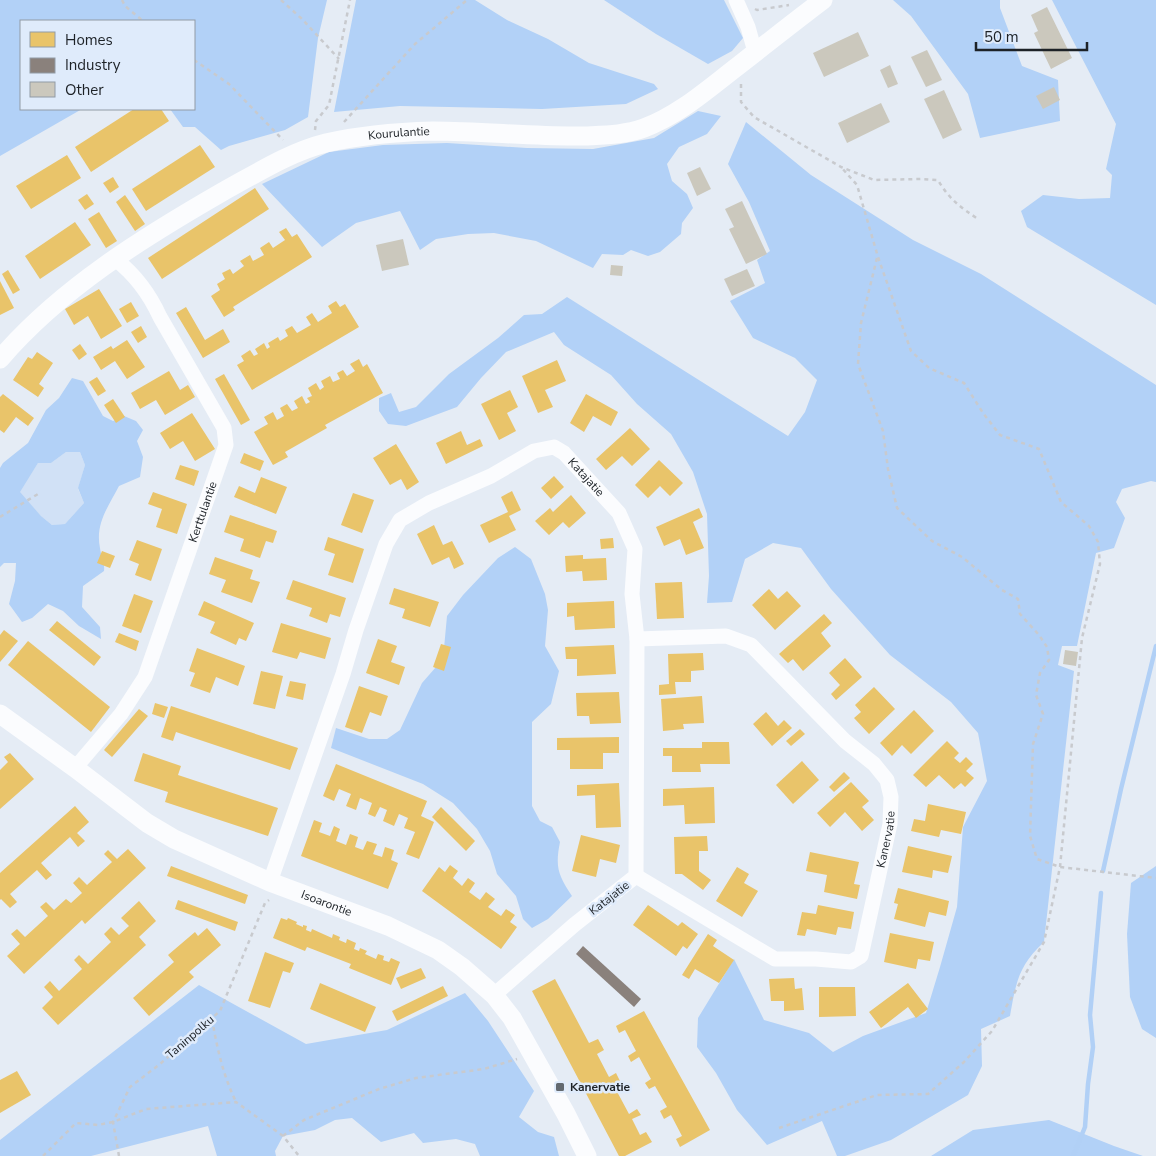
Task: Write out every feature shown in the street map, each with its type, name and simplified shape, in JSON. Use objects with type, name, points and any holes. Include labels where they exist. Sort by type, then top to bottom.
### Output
[{"type":"street","name":"Kourulantie","points":[[0,359],[36,321],[74,288],[115,259],[188,212],[268,167],[304,151],[325,144],[398,132],[453,131],[541,136],[614,135],[643,128],[669,117],[700,96],[823,0]]},
{"type":"street","points":[[743,3],[755,52]]},
{"type":"street","name":"Kerttulantie","points":[[75,768],[122,714],[145,677],[226,445],[224,428],[160,317],[152,299],[130,270],[115,259]]},
{"type":"street","name":"Katajatie","points":[[277,884],[356,630],[386,544],[400,520],[429,502],[491,476],[534,451],[554,448],[559,450],[564,453],[619,512],[635,549],[632,594],[637,639],[636,876],[574,925],[494,995]]},
{"type":"street","name":"Kanervatie","points":[[636,876],[775,959],[816,959],[851,962],[860,956],[890,824],[891,797],[887,780],[874,764],[845,741],[751,644],[726,636],[637,639]]},
{"type":"street","name":"Isoarontie","points":[[0,714],[75,768],[147,824],[174,839],[277,884],[388,926],[438,950],[462,967],[494,995],[512,1018],[566,1114],[587,1156]]},
{"type":"path","points":[[122,0],[125,6],[142,20]]},
{"type":"path","points":[[281,0],[339,59]]},
{"type":"path","points":[[195,61],[229,84],[304,151],[316,121],[329,105],[350,0]]},
{"type":"path","points":[[344,122],[415,44],[467,0]]},
{"type":"path","points":[[743,3],[757,10],[793,4]]},
{"type":"path","points":[[741,102],[754,117],[841,167],[874,180],[938,180],[946,193],[958,206],[978,219]]},
{"type":"path","points":[[779,1128],[877,1096],[928,1094],[964,1062],[992,1031],[1044,942],[1060,867],[1082,638],[1100,564],[1098,542],[1089,526],[1061,502],[1039,449],[1000,435],[964,383],[929,368],[911,351],[878,257],[857,185],[841,167]]},
{"type":"path","points":[[878,257],[862,323],[858,364],[883,431],[888,469],[897,508],[932,541],[962,557],[1002,590],[1018,599],[1020,614],[1047,647],[1048,660],[1040,673],[1036,695],[1043,714],[1033,744],[1030,836],[1038,859],[1060,867],[1156,878]]},
{"type":"path","points":[[0,516],[38,494]]},
{"type":"path","name":"Taninpolku","points":[[113,1122],[130,1087],[160,1064],[220,1011],[265,903],[277,884]]},
{"type":"path","points":[[212,1019],[226,1081],[236,1102],[282,1136],[299,1156]]},
{"type":"path","points":[[282,1136],[304,1120],[379,1089],[416,1078],[484,1069],[533,1054]]},
{"type":"path","points":[[43,1156],[76,1123],[98,1125],[113,1122],[146,1109],[236,1102]]},
{"type":"path","points":[[113,1122],[119,1156]]},
{"type":"shaded area","points":[[0,0],[327,0],[318,38],[308,117],[285,130],[221,150],[195,127],[183,127],[171,110],[195,110],[195,20],[20,20],[20,110],[80,110],[0,156]]},
{"type":"shaded area","points":[[356,0],[475,0],[507,20],[548,39],[589,63],[654,84],[658,89],[626,104],[542,109],[400,106],[334,112]]},
{"type":"shaded area","points":[[604,0],[724,0],[743,38],[732,51],[708,64],[656,34]]},
{"type":"shaded area","points":[[893,0],[1000,0],[1000,8],[1022,66],[1058,80],[1060,121],[980,138],[968,94],[911,16]]},
{"type":"shaded area","points":[[1052,0],[1156,0],[1156,305],[1027,227],[1021,211],[1043,195],[1079,199],[1110,198],[1112,175],[1106,169],[1116,124]]},
{"type":"shaded area","points":[[698,111],[721,116],[707,134],[679,147],[667,164],[672,181],[687,194],[693,208],[682,223],[681,234],[660,252],[648,256],[631,250],[623,255],[602,254],[593,268],[536,241],[494,233],[468,234],[436,239],[420,250],[400,211],[356,223],[322,247],[262,184],[329,152],[383,145],[447,143],[527,148],[593,149],[654,138]]},
{"type":"shaded area","points":[[746,122],[811,175],[913,240],[981,274],[1156,385],[1156,482],[1151,481],[1122,489],[1116,502],[1125,518],[1114,548],[1096,553],[1077,646],[1062,646],[1058,665],[1074,671],[1044,942],[1023,967],[1014,994],[1010,1016],[981,1029],[982,1066],[968,1095],[891,1140],[845,1156],[837,1156],[822,1121],[767,1145],[737,1110],[716,1073],[697,1047],[698,1018],[734,959],[764,1020],[809,1033],[833,1052],[863,1036],[926,1013],[957,907],[963,827],[987,781],[978,733],[951,702],[890,655],[831,589],[801,548],[773,543],[745,559],[732,602],[707,603],[709,576],[707,514],[693,472],[671,434],[637,404],[611,375],[564,345],[554,332],[506,352],[457,407],[406,426],[388,424],[379,411],[379,398],[391,393],[399,412],[416,407],[449,374],[498,338],[524,315],[542,314],[567,297],[788,436],[805,412],[817,380],[795,358],[753,338],[730,301],[765,283],[757,260],[770,251],[749,202],[728,164]]},
{"type":"shaded area","points":[[72,378],[83,381],[103,416],[113,421],[124,416],[136,421],[143,430],[137,441],[143,457],[140,477],[119,486],[101,523],[99,539],[104,571],[83,586],[82,607],[100,627],[101,639],[79,626],[63,611],[48,604],[32,618],[22,622],[9,604],[15,581],[16,563],[4,563],[0,567],[0,468],[3,463],[28,443],[46,410],[59,398]],"holes":[[[66,452],[80,452],[85,465],[78,488],[84,503],[65,524],[52,525],[41,516],[20,492],[38,463],[51,463]]]},
{"type":"shaded area","points":[[66,452],[80,452],[85,465],[78,489],[84,503],[65,524],[52,525],[19,492],[38,463],[51,463]]},
{"type":"shaded area","points":[[515,547],[531,559],[545,594],[548,610],[545,646],[559,671],[551,704],[532,722],[532,806],[540,821],[552,827],[560,842],[559,870],[572,896],[548,919],[532,928],[523,919],[516,896],[497,874],[490,851],[477,829],[453,803],[423,784],[331,748],[336,728],[369,739],[387,739],[400,730],[422,683],[443,659],[447,616],[463,595],[498,558]]},
{"type":"shaded area","points":[[1156,866],[1156,1038],[1142,1029],[1130,997],[1127,934],[1131,883]]},
{"type":"shaded area","points":[[199,985],[306,1044],[387,1030],[465,993],[488,1021],[534,1091],[519,1117],[538,1132],[554,1137],[559,1156],[480,1156],[475,1144],[456,1139],[423,1143],[414,1133],[381,1142],[352,1118],[335,1120],[315,1130],[283,1136],[275,1151],[276,1156],[217,1156],[208,1126],[91,1156],[0,1156],[0,1140]]},
{"type":"shaded area","points":[[1049,1120],[1143,1156],[931,1156],[973,1130]]},
{"type":"building: Homes","points":[[132,110],[162,110],[169,121],[91,172],[75,147]]},
{"type":"building: Homes","points":[[200,145],[215,167],[146,211],[132,189]]},
{"type":"building: Homes","points":[[67,155],[81,178],[31,209],[16,186]]},
{"type":"building: Homes","points":[[113,177],[119,187],[110,193],[103,183]]},
{"type":"building: Homes","points":[[255,188],[269,209],[162,279],[148,258]]},
{"type":"building: Homes","points":[[87,194],[94,204],[85,210],[78,200]]},
{"type":"building: Homes","points":[[125,195],[145,224],[135,231],[116,202]]},
{"type":"building: Homes","points":[[99,212],[117,241],[106,248],[88,219]]},
{"type":"building: Homes","points":[[75,222],[91,245],[40,279],[25,256]]},
{"type":"building: Homes","points":[[286,228],[292,237],[297,234],[312,257],[233,307],[235,310],[224,317],[211,296],[220,290],[217,284],[225,279],[222,273],[230,269],[233,274],[244,266],[240,261],[250,255],[253,261],[264,255],[260,248],[269,242],[273,248],[285,240],[279,232]]},
{"type":"building: Homes","points":[[8,270],[20,290],[13,294],[2,274]]},
{"type":"building: Homes","points":[[0,281],[14,308],[0,315]]},
{"type":"building: Homes","points":[[99,289],[122,326],[101,339],[88,316],[74,325],[65,309]]},
{"type":"building: Homes","points":[[336,301],[340,307],[345,304],[359,327],[252,390],[237,365],[244,361],[241,356],[250,350],[254,356],[258,354],[255,349],[264,343],[267,349],[270,347],[268,343],[278,337],[280,341],[288,336],[285,330],[292,326],[297,333],[311,325],[306,317],[312,313],[318,322],[332,313],[328,306]]},
{"type":"building: Homes","points":[[131,302],[139,316],[127,323],[119,309]]},
{"type":"building: Homes","points":[[186,307],[205,340],[223,329],[230,342],[203,358],[176,313]]},
{"type":"building: Homes","points":[[141,326],[147,337],[138,343],[131,332]]},
{"type":"building: Homes","points":[[127,340],[145,367],[127,379],[115,361],[101,370],[93,357],[111,346],[113,349]]},
{"type":"building: Homes","points":[[80,344],[87,354],[79,360],[72,350]]},
{"type":"building: Homes","points":[[37,352],[53,363],[39,384],[44,388],[38,397],[13,380],[28,357],[32,359]]},
{"type":"building: Homes","points":[[359,359],[363,367],[367,364],[383,393],[325,425],[327,428],[285,452],[288,457],[273,465],[254,432],[268,424],[264,417],[273,412],[277,420],[284,416],[280,408],[287,404],[292,411],[298,408],[294,401],[302,396],[306,404],[310,402],[307,398],[312,396],[308,388],[316,383],[320,390],[324,387],[321,381],[330,376],[333,382],[340,379],[337,373],[343,370],[347,376],[355,371],[350,364]]},
{"type":"building: Homes","points":[[557,360],[566,381],[545,390],[553,407],[538,413],[522,376]]},
{"type":"building: Homes","points":[[169,371],[180,390],[188,385],[195,397],[165,415],[156,400],[140,409],[131,393]]},
{"type":"building: Homes","points":[[224,374],[250,420],[241,425],[215,379]]},
{"type":"building: Homes","points":[[97,377],[106,391],[98,396],[89,382]]},
{"type":"building: Homes","points":[[510,390],[518,407],[507,413],[516,431],[499,440],[481,404]]},
{"type":"building: Homes","points":[[3,394],[34,418],[28,426],[16,417],[4,433],[0,430],[0,397]]},
{"type":"building: Homes","points":[[586,394],[618,412],[611,426],[593,416],[584,432],[570,423]]},
{"type":"building: Homes","points":[[113,399],[125,417],[116,423],[104,405]]},
{"type":"building: Homes","points":[[192,413],[215,449],[195,461],[183,441],[170,449],[160,433]]},
{"type":"building: Homes","points":[[630,428],[650,449],[632,466],[622,456],[606,470],[596,459]]},
{"type":"building: Homes","points":[[461,431],[467,445],[480,439],[483,446],[446,464],[436,443]]},
{"type":"building: Homes","points":[[396,444],[419,482],[407,490],[401,479],[390,485],[373,458]]},
{"type":"building: Homes","points":[[244,453],[264,461],[260,471],[240,463]]},
{"type":"building: Homes","points":[[659,460],[683,483],[670,496],[660,486],[648,498],[635,485]]},
{"type":"building: Homes","points":[[180,465],[199,471],[194,486],[175,479]]},
{"type":"building: Homes","points":[[554,476],[564,487],[551,499],[541,488]]},
{"type":"building: Homes","points":[[261,477],[287,487],[276,514],[234,497],[239,486],[255,493]]},
{"type":"building: Homes","points":[[512,491],[521,510],[509,516],[516,530],[489,543],[480,525],[508,512],[501,497]]},
{"type":"building: Homes","points":[[153,492],[187,504],[177,534],[156,527],[162,509],[148,504]]},
{"type":"building: Homes","points":[[353,493],[374,500],[362,533],[341,525]]},
{"type":"building: Homes","points":[[571,495],[586,513],[569,528],[563,522],[549,535],[535,521],[550,508],[553,512]]},
{"type":"building: Homes","points":[[699,508],[703,517],[693,522],[704,548],[686,555],[680,539],[664,546],[656,527]]},
{"type":"building: Homes","points":[[230,515],[277,531],[273,543],[266,541],[260,558],[240,551],[244,539],[224,532]]},
{"type":"building: Homes","points":[[434,525],[443,545],[452,541],[464,564],[454,569],[449,557],[432,565],[417,534]]},
{"type":"building: Homes","points":[[328,537],[364,549],[353,583],[328,575],[335,554],[324,550]]},
{"type":"building: Homes","points":[[613,538],[614,548],[601,549],[600,539]]},
{"type":"building: Homes","points":[[137,540],[162,549],[151,581],[135,575],[139,564],[129,560]]},
{"type":"building: Homes","points":[[102,551],[115,556],[110,568],[97,563]]},
{"type":"building: Homes","points":[[583,555],[583,559],[606,558],[607,580],[583,581],[582,571],[566,572],[565,556]]},
{"type":"building: Homes","points":[[215,557],[253,570],[250,579],[260,582],[252,603],[221,592],[226,580],[209,574]]},
{"type":"building: Homes","points":[[293,580],[346,598],[340,617],[330,614],[327,623],[309,616],[312,608],[286,599]]},
{"type":"building: Homes","points":[[682,582],[684,618],[657,619],[655,583]]},
{"type":"building: Homes","points":[[394,588],[439,602],[430,627],[402,618],[405,609],[389,604]]},
{"type":"building: Homes","points":[[769,589],[778,599],[787,591],[801,606],[775,630],[752,605]]},
{"type":"building: Homes","points":[[134,594],[153,601],[141,633],[122,626]]},
{"type":"building: Homes","points":[[204,601],[254,623],[246,641],[239,638],[236,645],[210,633],[215,622],[198,615]]},
{"type":"building: Homes","points":[[614,601],[615,628],[575,630],[574,616],[567,617],[567,603]]},
{"type":"building: Homes","points":[[824,614],[832,623],[821,633],[831,646],[803,671],[793,659],[788,663],[779,654]]},
{"type":"building: Homes","points":[[57,621],[101,657],[94,666],[49,630]]},
{"type":"building: Homes","points":[[281,623],[331,638],[325,659],[300,652],[297,659],[272,652]]},
{"type":"building: Homes","points":[[4,630],[18,641],[0,662],[0,635]]},
{"type":"building: Homes","points":[[119,633],[139,641],[136,651],[115,642]]},
{"type":"building: Homes","points":[[378,639],[397,646],[391,662],[405,667],[399,685],[366,673]]},
{"type":"building: Homes","points":[[28,641],[110,707],[91,732],[8,665]]},
{"type":"building: Homes","points":[[441,644],[451,647],[444,671],[433,667]]},
{"type":"building: Homes","points":[[614,645],[616,674],[577,676],[577,659],[566,659],[565,647]]},
{"type":"building: Homes","points":[[197,648],[245,666],[238,686],[216,677],[210,693],[190,686],[195,673],[189,671]]},
{"type":"building: Homes","points":[[703,653],[704,670],[691,671],[691,682],[675,682],[676,694],[659,695],[659,685],[669,684],[668,654]]},
{"type":"building: Homes","points":[[845,658],[862,677],[836,700],[831,694],[840,685],[829,673]]},
{"type":"building: Homes","points":[[261,671],[283,676],[275,709],[253,704]]},
{"type":"building: Homes","points":[[290,681],[306,684],[303,700],[286,696]]},
{"type":"building: Homes","points":[[359,686],[388,696],[381,716],[370,712],[362,733],[345,727]]},
{"type":"building: Homes","points":[[874,687],[895,709],[869,734],[854,718],[861,712],[855,705]]},
{"type":"building: Homes","points":[[619,692],[621,723],[590,724],[589,716],[577,716],[576,693]]},
{"type":"building: Homes","points":[[702,696],[704,723],[683,724],[684,729],[663,731],[661,699]]},
{"type":"building: Homes","points":[[155,703],[168,707],[164,718],[152,714]]},
{"type":"building: Homes","points":[[171,706],[298,748],[290,770],[176,732],[173,741],[161,737]]},
{"type":"building: Homes","points":[[139,709],[148,716],[112,757],[104,750]]},
{"type":"building: Homes","points":[[914,710],[934,731],[911,754],[902,745],[892,756],[880,743]]},
{"type":"building: Homes","points":[[766,712],[778,726],[784,720],[792,728],[772,746],[753,724]]},
{"type":"building: Homes","points":[[800,729],[805,734],[791,746],[786,741]]},
{"type":"building: Homes","points":[[619,737],[619,753],[603,753],[603,769],[570,769],[570,750],[557,750],[557,738]]},
{"type":"building: Homes","points":[[947,741],[959,753],[954,758],[960,763],[966,757],[973,764],[966,771],[974,778],[965,787],[961,783],[954,789],[939,775],[926,787],[913,775]]},
{"type":"building: Homes","points":[[702,742],[729,742],[730,764],[700,764],[701,772],[672,772],[672,756],[663,756],[663,748],[702,748]]},
{"type":"building: Homes","points":[[10,753],[34,779],[0,809],[0,770],[8,762],[4,757]]},
{"type":"building: Homes","points":[[143,753],[181,766],[178,775],[278,808],[268,836],[165,802],[168,792],[134,781]]},
{"type":"building: Homes","points":[[802,761],[819,780],[793,804],[776,785]]},
{"type":"building: Homes","points":[[336,764],[427,801],[421,816],[434,822],[419,859],[406,854],[415,832],[404,828],[408,818],[399,814],[394,826],[383,821],[387,810],[380,807],[375,817],[368,814],[372,803],[360,798],[356,810],[346,806],[351,794],[339,789],[334,801],[323,796]]},
{"type":"building: Homes","points":[[844,772],[850,778],[834,792],[829,787]]},
{"type":"building: Homes","points":[[851,782],[869,801],[862,807],[874,820],[862,831],[845,812],[830,827],[817,813]]},
{"type":"building: Homes","points":[[619,783],[621,827],[596,828],[595,795],[577,796],[577,785]]},
{"type":"building: Homes","points":[[714,787],[715,823],[685,824],[684,805],[663,806],[663,789]]},
{"type":"building: Homes","points":[[928,804],[966,812],[961,834],[941,830],[939,837],[911,831],[914,819],[925,821]]},
{"type":"building: Homes","points":[[75,806],[89,822],[77,833],[85,841],[78,847],[70,837],[41,863],[52,875],[46,880],[37,870],[10,894],[17,902],[10,908],[0,900],[0,873]]},
{"type":"building: Homes","points":[[441,807],[475,841],[466,851],[432,817]]},
{"type":"building: Homes","points":[[314,820],[322,823],[319,832],[330,836],[334,826],[340,829],[336,841],[346,845],[350,834],[358,837],[355,847],[363,850],[367,841],[377,844],[373,854],[382,857],[385,847],[394,850],[391,860],[398,863],[388,889],[301,856]]},
{"type":"building: Homes","points":[[581,835],[620,845],[616,863],[600,859],[596,877],[572,871]]},
{"type":"building: Homes","points":[[707,836],[708,851],[699,851],[699,871],[711,880],[703,890],[682,874],[675,874],[674,837]]},
{"type":"building: Homes","points":[[908,846],[952,856],[948,873],[933,870],[932,878],[902,872]]},
{"type":"building: Homes","points":[[128,849],[146,868],[85,924],[82,920],[24,974],[7,956],[20,944],[11,934],[17,929],[25,937],[48,916],[40,907],[46,902],[54,910],[66,899],[71,903],[82,893],[73,883],[79,877],[87,885],[112,862],[104,854],[108,850],[117,859]]},
{"type":"building: Homes","points":[[810,852],[859,862],[854,884],[860,885],[857,899],[824,892],[827,875],[806,871]]},
{"type":"building: Homes","points":[[450,865],[458,871],[453,878],[462,886],[468,878],[475,883],[469,892],[480,900],[486,892],[495,899],[488,907],[501,916],[506,909],[515,915],[510,922],[517,927],[501,949],[422,891],[439,867],[445,872]]},
{"type":"building: Homes","points":[[171,866],[248,895],[245,904],[167,876]]},
{"type":"building: Homes","points":[[737,867],[749,874],[744,883],[758,891],[742,917],[716,901]]},
{"type":"building: Homes","points":[[898,888],[949,901],[946,916],[929,912],[925,927],[894,919],[898,904],[894,903]]},
{"type":"building: Homes","points":[[178,900],[238,922],[235,931],[175,909]]},
{"type":"building: Homes","points":[[139,901],[156,921],[139,937],[146,945],[58,1025],[42,1008],[53,997],[44,987],[50,981],[59,991],[82,969],[74,960],[79,955],[88,964],[111,942],[104,934],[111,927],[119,935],[129,926],[121,918]]},
{"type":"building: Homes","points":[[648,905],[678,926],[682,922],[698,934],[687,949],[683,946],[676,956],[633,925]]},
{"type":"building: Homes","points":[[818,905],[854,912],[851,929],[838,927],[836,935],[807,929],[805,936],[797,935],[802,912],[816,914]]},
{"type":"building: Homes","points":[[281,918],[287,920],[288,918],[303,927],[303,925],[307,926],[306,930],[311,932],[312,929],[332,938],[333,934],[340,937],[339,940],[346,943],[347,939],[356,943],[354,949],[359,951],[360,948],[367,951],[365,954],[376,959],[378,954],[384,956],[383,960],[389,962],[391,958],[400,962],[391,985],[349,968],[351,964],[307,947],[305,951],[273,938]]},
{"type":"building: Homes","points":[[207,928],[221,945],[189,972],[194,977],[149,1016],[133,998],[174,962],[168,955],[195,932],[198,936]]},
{"type":"building: Homes","points":[[890,933],[934,942],[930,961],[918,959],[916,969],[884,962]]},
{"type":"building: Homes","points":[[708,934],[717,940],[713,946],[734,960],[719,983],[695,969],[689,979],[682,975]]},
{"type":"building: Homes","points":[[265,952],[294,963],[290,973],[283,971],[270,1008],[248,1001]]},
{"type":"building: Homes","points":[[421,968],[426,978],[401,989],[396,978]]},
{"type":"building: Homes","points":[[794,978],[795,989],[802,988],[804,1010],[784,1011],[784,1001],[771,1001],[769,979]]},
{"type":"building: Homes","points":[[555,979],[589,1043],[598,1039],[604,1050],[597,1054],[609,1077],[616,1073],[621,1083],[614,1086],[629,1114],[637,1109],[641,1115],[632,1119],[640,1135],[646,1132],[652,1142],[625,1156],[619,1156],[532,991]]},
{"type":"building: Homes","points":[[320,983],[376,1007],[365,1032],[310,1009]]},
{"type":"building: Homes","points":[[908,983],[928,1009],[916,1018],[908,1007],[881,1028],[869,1012]]},
{"type":"building: Homes","points":[[443,986],[448,996],[397,1021],[392,1011]]},
{"type":"building: Homes","points":[[819,987],[855,987],[856,1016],[819,1017]]},
{"type":"building: Homes","points":[[644,1011],[710,1130],[680,1147],[676,1139],[682,1136],[671,1115],[664,1119],[660,1111],[667,1107],[655,1086],[649,1089],[645,1083],[651,1079],[639,1057],[631,1062],[628,1056],[636,1051],[625,1030],[619,1033],[616,1026]]},
{"type":"building: Homes","points":[[17,1071],[31,1095],[0,1113],[0,1080]]},
{"type":"building: Industry","points":[[583,946],[641,999],[634,1007],[576,954]]},
{"type":"building: Other","points":[[1047,7],[1072,58],[1051,69],[1034,33],[1038,31],[1031,15]]},
{"type":"building: Other","points":[[858,32],[869,56],[824,77],[813,53]]},
{"type":"building: Other","points":[[927,50],[942,80],[926,87],[911,57]]},
{"type":"building: Other","points":[[890,65],[898,84],[888,88],[880,70]]},
{"type":"building: Other","points":[[1054,87],[1060,100],[1043,109],[1036,96]]},
{"type":"building: Other","points":[[944,90],[962,130],[943,139],[924,99]]},
{"type":"building: Other","points":[[881,103],[890,122],[847,143],[838,123]]},
{"type":"building: Other","points":[[700,167],[711,189],[697,196],[687,173]]},
{"type":"building: Other","points":[[742,201],[767,254],[746,264],[729,229],[734,227],[725,209]]},
{"type":"building: Other","points":[[403,239],[409,265],[382,271],[376,245]]},
{"type":"building: Other","points":[[611,265],[623,266],[622,276],[610,275]]},
{"type":"building: Other","points":[[747,269],[755,286],[732,296],[724,279]]},
{"type":"building: Other","points":[[1065,650],[1078,652],[1076,666],[1063,664]]},
{"type":"waterway","points":[[1103,871],[1156,646]]},
{"type":"waterway","points":[[1073,1156],[1085,1127],[1093,1047],[1090,1015],[1101,893]]},
{"type":"place","name":"Kanervatie","points":[[560,1087]]}]
